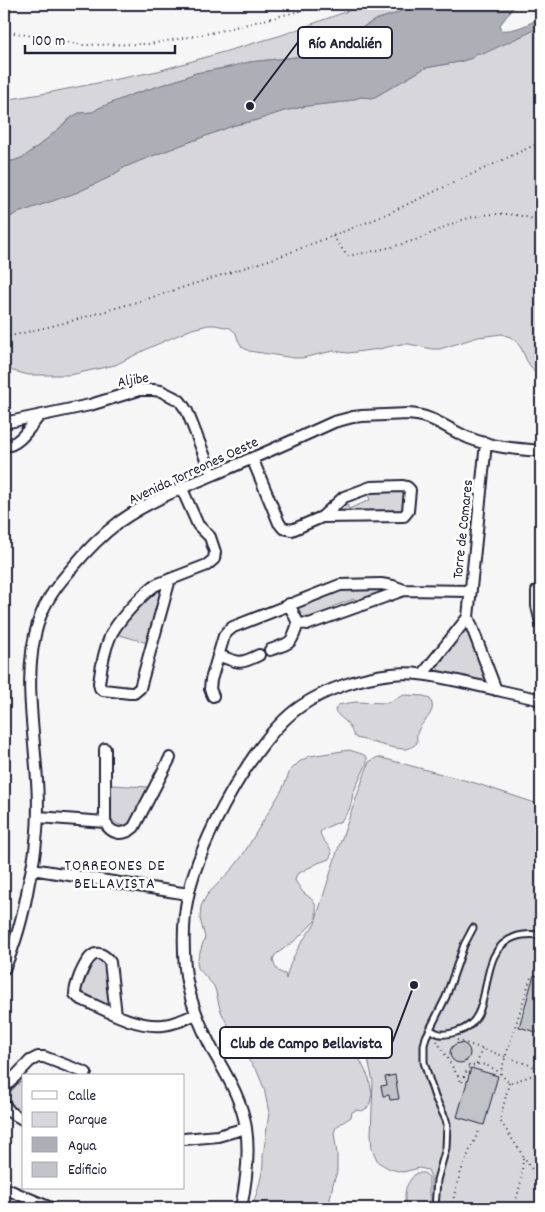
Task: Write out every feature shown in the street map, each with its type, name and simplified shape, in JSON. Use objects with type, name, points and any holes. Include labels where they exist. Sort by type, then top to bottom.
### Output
[{"type":"street","name":"Aljibe","points":[[4,423],[90,405],[138,390],[161,391],[180,401],[187,411],[212,475]]},
{"type":"street","name":"Avenida Torreones Oeste","points":[[4,969],[13,950],[20,926],[36,842],[38,817],[37,775],[30,678],[36,629],[42,611],[51,594],[82,556],[101,537],[118,523],[161,497],[334,422],[353,417],[417,414],[486,443],[541,451]]},
{"type":"street","points":[[4,446],[10,446],[18,441],[39,416]]},
{"type":"street","name":"Torre de Comares","points":[[486,443],[468,618],[496,690]]},
{"type":"street","points":[[252,458],[279,523],[283,528],[292,530],[322,517],[344,496],[366,488],[403,486],[410,490],[408,511],[404,516],[322,517]]},
{"type":"street","points":[[170,579],[140,688],[134,693],[103,690],[99,686],[99,681],[107,645],[120,619],[149,589],[170,579],[210,564],[214,559],[214,549],[210,537],[198,525],[182,488]]},
{"type":"street","points":[[213,696],[210,684],[224,636],[230,628],[340,585],[381,584],[404,590],[470,591]]},
{"type":"street","points":[[298,623],[313,623],[404,590]]},
{"type":"street","points":[[537,591],[541,623]]},
{"type":"street","points":[[270,650],[291,641],[298,623],[289,604]]},
{"type":"street","points":[[423,674],[468,618]]},
{"type":"street","points":[[218,656],[241,663],[259,655]]},
{"type":"street","points":[[242,1208],[248,1145],[246,1128],[234,1089],[213,1051],[196,1014],[189,991],[184,940],[188,894],[204,847],[230,795],[253,759],[287,717],[311,700],[339,687],[370,677],[403,673],[423,674],[541,700]]},
{"type":"street","points":[[105,749],[105,822],[109,829],[118,833],[127,832],[134,827],[170,758]]},
{"type":"street","points":[[38,817],[105,822]]},
{"type":"street","points":[[32,869],[188,894]]},
{"type":"street","points":[[116,1014],[110,962],[101,954],[97,954],[90,957],[85,964],[75,988],[75,994],[78,998],[116,1014],[140,1024],[155,1026],[174,1023],[196,1014]]},
{"type":"street","points":[[4,1088],[30,1060],[38,1056],[86,1073]]},
{"type":"street","points":[[4,1104],[10,1112],[22,1119]]},
{"type":"street","points":[[185,1139],[218,1136],[246,1128]]},
{"type":"street","points":[[4,1188],[51,1208]]},
{"type":"lane","points":[[435,1208],[437,1180],[446,1148],[447,1130],[446,1120],[435,1097],[424,1062],[425,1041],[446,997],[473,928]]},
{"type":"lane","points":[[430,1029],[437,1034],[441,1034],[457,1032],[472,1024],[476,1020],[490,966],[496,952],[506,941],[513,937],[527,934],[541,935]]},
{"type":"path","points":[[4,31],[83,45],[150,44],[211,33],[320,4]]},
{"type":"path","points":[[4,336],[68,322],[281,256],[378,218],[541,142]]},
{"type":"path","points":[[333,236],[347,256],[400,245],[456,223],[490,214],[513,214],[541,222]]},
{"type":"path","points":[[500,1074],[531,977]]},
{"type":"path","points":[[430,1029],[462,1083],[466,1073],[477,1064],[488,1065],[509,1083]]},
{"type":"path","points":[[457,1040],[541,1070]]},
{"type":"path","points":[[477,1064],[482,1048]]},
{"type":"path","points":[[466,1061],[470,1068]]},
{"type":"path","points":[[509,1083],[541,1070]]},
{"type":"path","points":[[509,1083],[501,1122],[541,1184]]},
{"type":"path","points":[[452,1208],[456,1184],[480,1129]]},
{"type":"path","points":[[514,1208],[521,1182],[523,1156]]},
{"type":"green space","points":[[367,4],[410,4],[398,13],[375,20],[363,27],[333,49],[305,56],[250,62],[196,73],[131,95],[93,112],[79,113],[24,157],[13,161],[4,161],[4,100],[158,71],[282,35]]},
{"type":"green space","points":[[541,27],[541,382],[516,341],[502,334],[478,337],[440,349],[401,344],[379,349],[348,353],[333,351],[294,358],[249,351],[242,347],[236,333],[230,328],[208,325],[192,329],[115,365],[70,375],[29,375],[13,371],[4,365],[4,221],[15,214],[78,192],[110,177],[125,167],[235,125],[307,106],[344,102],[361,97],[373,98],[425,68],[472,58],[477,53]]},
{"type":"green space","points":[[407,490],[405,512],[335,512],[344,501],[349,509],[370,500],[367,492]]},
{"type":"green space","points":[[386,587],[389,590],[360,602],[354,599],[334,606],[331,613],[307,622],[301,619],[298,606],[339,588]]},
{"type":"green space","points":[[163,588],[148,643],[116,634],[118,629],[154,589]]},
{"type":"green space","points":[[463,631],[469,632],[485,677],[482,681],[440,671],[437,668]]},
{"type":"green space","points":[[404,695],[424,696],[430,699],[432,704],[429,716],[417,732],[417,743],[407,749],[394,748],[356,738],[349,725],[335,710],[338,705],[355,702],[387,703]]},
{"type":"green space","points":[[349,750],[367,757],[367,763],[353,793],[349,810],[341,821],[320,832],[332,853],[329,859],[297,874],[295,880],[302,891],[314,902],[316,919],[337,852],[369,762],[378,757],[475,783],[541,805],[541,1208],[431,1208],[431,1177],[428,1170],[419,1168],[403,1172],[390,1169],[378,1162],[372,1149],[373,1082],[365,1045],[359,1054],[369,1078],[372,1094],[367,1108],[362,1111],[356,1110],[352,1112],[351,1117],[336,1127],[334,1133],[337,1172],[329,1204],[333,1208],[252,1208],[261,1176],[269,1113],[264,1088],[257,1071],[246,1057],[241,1045],[225,1020],[214,986],[198,968],[197,961],[205,937],[200,919],[201,906],[207,895],[241,858],[283,788],[290,771],[299,762],[310,756]],"holes":[[[316,920],[297,950],[290,964],[286,979],[285,974],[278,971],[276,967],[273,960],[275,955],[297,939]]]},
{"type":"green space","points":[[111,785],[148,787],[129,827],[111,819]]},
{"type":"green space","points":[[97,959],[105,962],[112,1002],[106,1004],[80,993],[93,962]]},
{"type":"green space","points":[[22,1079],[22,1108],[20,1113],[12,1108],[6,1097]]},
{"type":"green space","points":[[416,1173],[424,1173],[429,1177],[427,1208],[406,1208],[406,1189]]},
{"type":"water","points":[[410,4],[516,4],[500,25],[500,30],[516,29],[541,17],[541,27],[483,54],[477,53],[472,58],[425,68],[373,98],[361,97],[344,102],[307,106],[235,125],[125,167],[110,177],[78,192],[15,214],[4,221],[4,161],[13,161],[24,157],[79,113],[93,112],[131,95],[196,73],[249,62],[305,56],[333,49],[363,27],[375,20],[398,13]]},
{"type":"building","points":[[534,975],[541,977],[541,1043],[536,1041],[539,1033],[519,1027]]},
{"type":"building","points":[[460,1043],[467,1046],[470,1053],[467,1060],[460,1063],[453,1060],[450,1053],[453,1046]]},
{"type":"building","points":[[471,1068],[498,1076],[484,1125],[457,1117]]},
{"type":"building","points":[[395,1075],[399,1099],[390,1100],[389,1095],[383,1096],[381,1086],[387,1085],[385,1077]]},
{"type":"place","name":"Río Andalién","points":[[250,106]]},
{"type":"place","name":"Club de Campo Bellavista","points":[[414,985]]},
{"type":"district","name":"TORREONES DE BELLAVISTA","points":[[115,873]]}]
